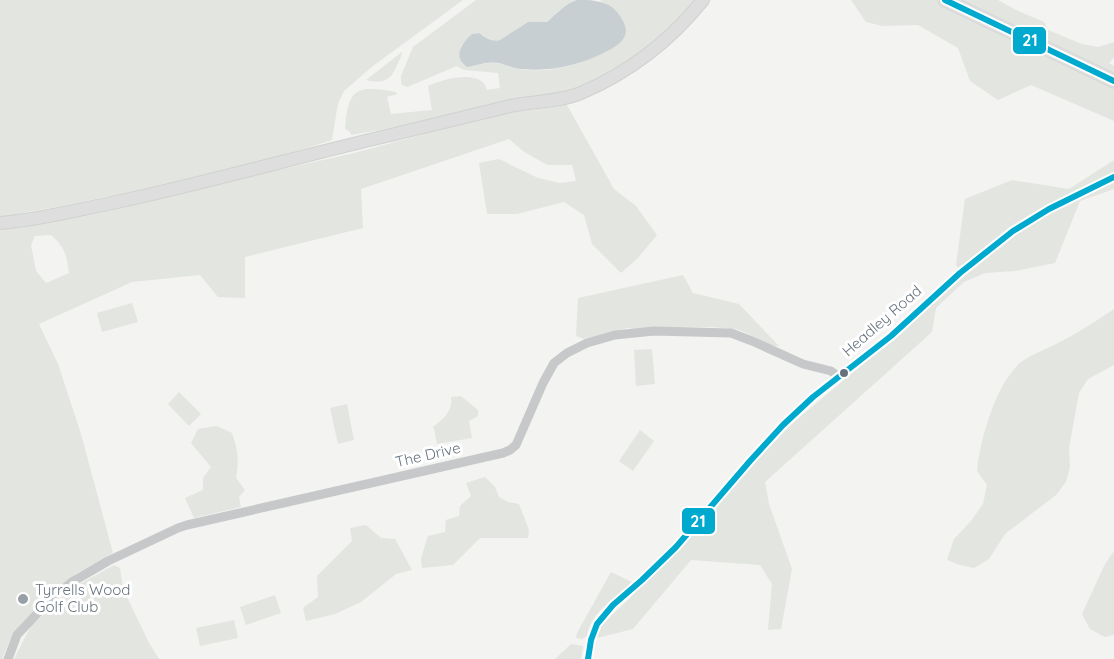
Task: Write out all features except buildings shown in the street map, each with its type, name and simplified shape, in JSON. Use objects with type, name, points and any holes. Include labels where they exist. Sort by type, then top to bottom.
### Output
[{"type":"highway","points":[[945,0],[1114,81]]},
{"type":"main road","points":[[3,223],[170,191],[388,135],[513,106],[579,94],[610,79],[651,53],[688,19],[703,0]]},
{"type":"street","name":"Headley Road","points":[[588,659],[591,640],[597,624],[613,605],[676,547],[750,461],[813,397],[891,336],[960,273],[1013,231],[1049,209],[1114,177]]},
{"type":"street","name":"The Drive","points":[[8,659],[17,635],[51,598],[72,582],[108,561],[178,528],[510,450],[516,445],[543,382],[554,363],[567,353],[587,343],[615,334],[731,333],[803,364],[831,371],[839,377]]},
{"type":"shaded area","points":[[0,0],[463,0],[373,66],[344,91],[337,109],[332,140],[298,151],[172,182],[17,214],[20,228],[354,153],[503,113],[567,105],[614,189],[636,206],[657,235],[638,258],[621,273],[592,244],[584,215],[564,202],[517,214],[487,214],[479,163],[499,159],[538,178],[560,183],[576,181],[572,165],[547,165],[523,151],[509,139],[361,189],[363,228],[245,257],[245,298],[218,297],[200,275],[132,282],[39,324],[58,364],[81,434],[113,553],[77,573],[54,591],[10,640],[0,659]],"holes":[[[51,235],[64,252],[69,273],[46,283],[36,271],[31,245],[35,236]]]},
{"type":"shaded area","points":[[476,0],[577,0],[565,6],[547,22],[528,22],[500,40],[491,40],[479,33],[472,34],[461,47],[462,63],[465,66],[496,63],[536,70],[557,69],[577,64],[606,51],[622,39],[626,28],[600,0],[697,0],[670,31],[609,75],[565,94],[351,135],[345,129],[346,115],[352,97],[357,92],[372,89],[396,92],[397,94],[387,97],[391,114],[432,110],[428,86],[452,78],[470,77],[484,83],[487,90],[500,88],[498,73],[464,70],[457,66],[407,87],[402,85],[401,76],[413,47]]},
{"type":"shaded area","points":[[577,0],[591,0],[612,7],[619,14],[626,30],[620,42],[588,60],[555,68],[521,69],[499,63],[467,67],[462,63],[460,50],[472,34],[479,33],[491,40],[500,40],[528,22],[547,22],[565,6]]},
{"type":"shaded area","points":[[851,0],[936,0],[1114,86],[1114,121],[1031,85],[998,100],[970,81],[958,48],[918,25],[883,26],[866,22]]},
{"type":"shaded area","points":[[958,0],[998,0],[1044,22],[1048,30],[1082,44],[1098,47],[1114,42],[1114,57],[1109,63],[1114,66],[1114,75]]},
{"type":"shaded area","points":[[402,52],[390,77],[381,81],[366,80]]},
{"type":"shaded area","points":[[1114,160],[1114,173],[1074,191],[1078,197],[1114,183],[1114,189],[1080,201],[1055,263],[1015,271],[985,273],[964,282],[936,308],[932,332],[765,482],[769,504],[792,569],[781,629],[768,630],[772,584],[760,565],[691,560],[633,629],[597,638],[600,626],[627,601],[747,469],[794,422],[894,338],[963,275],[956,265],[965,199],[1012,180],[1069,189]]},
{"type":"shaded area","points":[[683,275],[693,293],[739,304],[779,346],[769,346],[736,329],[710,327],[627,328],[584,339],[576,336],[578,298]]},
{"type":"shaded area","points":[[132,303],[138,322],[102,332],[97,313]]},
{"type":"shaded area","points":[[1114,309],[1114,365],[1088,379],[1079,393],[1069,448],[1070,467],[1066,482],[1056,495],[1005,534],[989,559],[974,568],[947,560],[954,539],[983,504],[987,485],[977,471],[979,458],[991,413],[1012,371],[1030,356],[1073,335]]},
{"type":"shaded area","points":[[652,349],[655,384],[636,386],[634,350]]},
{"type":"shaded area","points":[[179,392],[201,414],[189,426],[168,404]]},
{"type":"shaded area","points":[[461,396],[478,410],[478,416],[469,421],[472,438],[437,444],[434,428],[432,428],[449,411],[451,397]]},
{"type":"shaded area","points":[[347,404],[354,440],[338,444],[330,408]]},
{"type":"shaded area","points":[[217,426],[232,433],[234,439],[237,456],[236,478],[245,490],[239,497],[241,507],[194,518],[185,498],[203,490],[203,478],[211,467],[191,443],[198,429]]},
{"type":"shaded area","points":[[640,430],[654,441],[633,471],[619,461]]},
{"type":"shaded area","points":[[485,477],[495,487],[499,497],[519,504],[529,530],[528,538],[480,538],[453,565],[422,568],[421,558],[428,536],[445,532],[446,520],[459,516],[460,506],[471,496],[466,483]]},
{"type":"shaded area","points":[[366,525],[381,538],[395,539],[412,570],[396,574],[361,602],[335,614],[306,621],[303,608],[318,597],[317,576],[352,541],[350,528]]},
{"type":"shaded area","points":[[1114,551],[1114,635],[1105,637],[1090,629],[1082,614],[1105,564]]},
{"type":"shaded area","points":[[114,565],[120,568],[123,589],[159,659],[14,659],[31,626],[71,589]]},
{"type":"shaded area","points":[[611,572],[634,583],[598,612],[589,627],[587,636],[582,639],[576,638],[577,633]]},
{"type":"shaded area","points":[[275,595],[281,613],[246,625],[240,607]]},
{"type":"shaded area","points":[[234,620],[238,638],[200,646],[196,628]]},
{"type":"shaded area","points":[[571,644],[583,646],[581,659],[555,659]]},
{"type":"transit line","name":"21","points":[[945,0],[1114,81]]},
{"type":"transit line","name":"21","points":[[588,659],[591,640],[597,624],[613,605],[676,547],[750,461],[813,397],[891,336],[960,273],[1013,231],[1049,209],[1114,177]]},
{"type":"place","name":"Tyrrells Wood Golf Club","points":[[23,599]]}]
